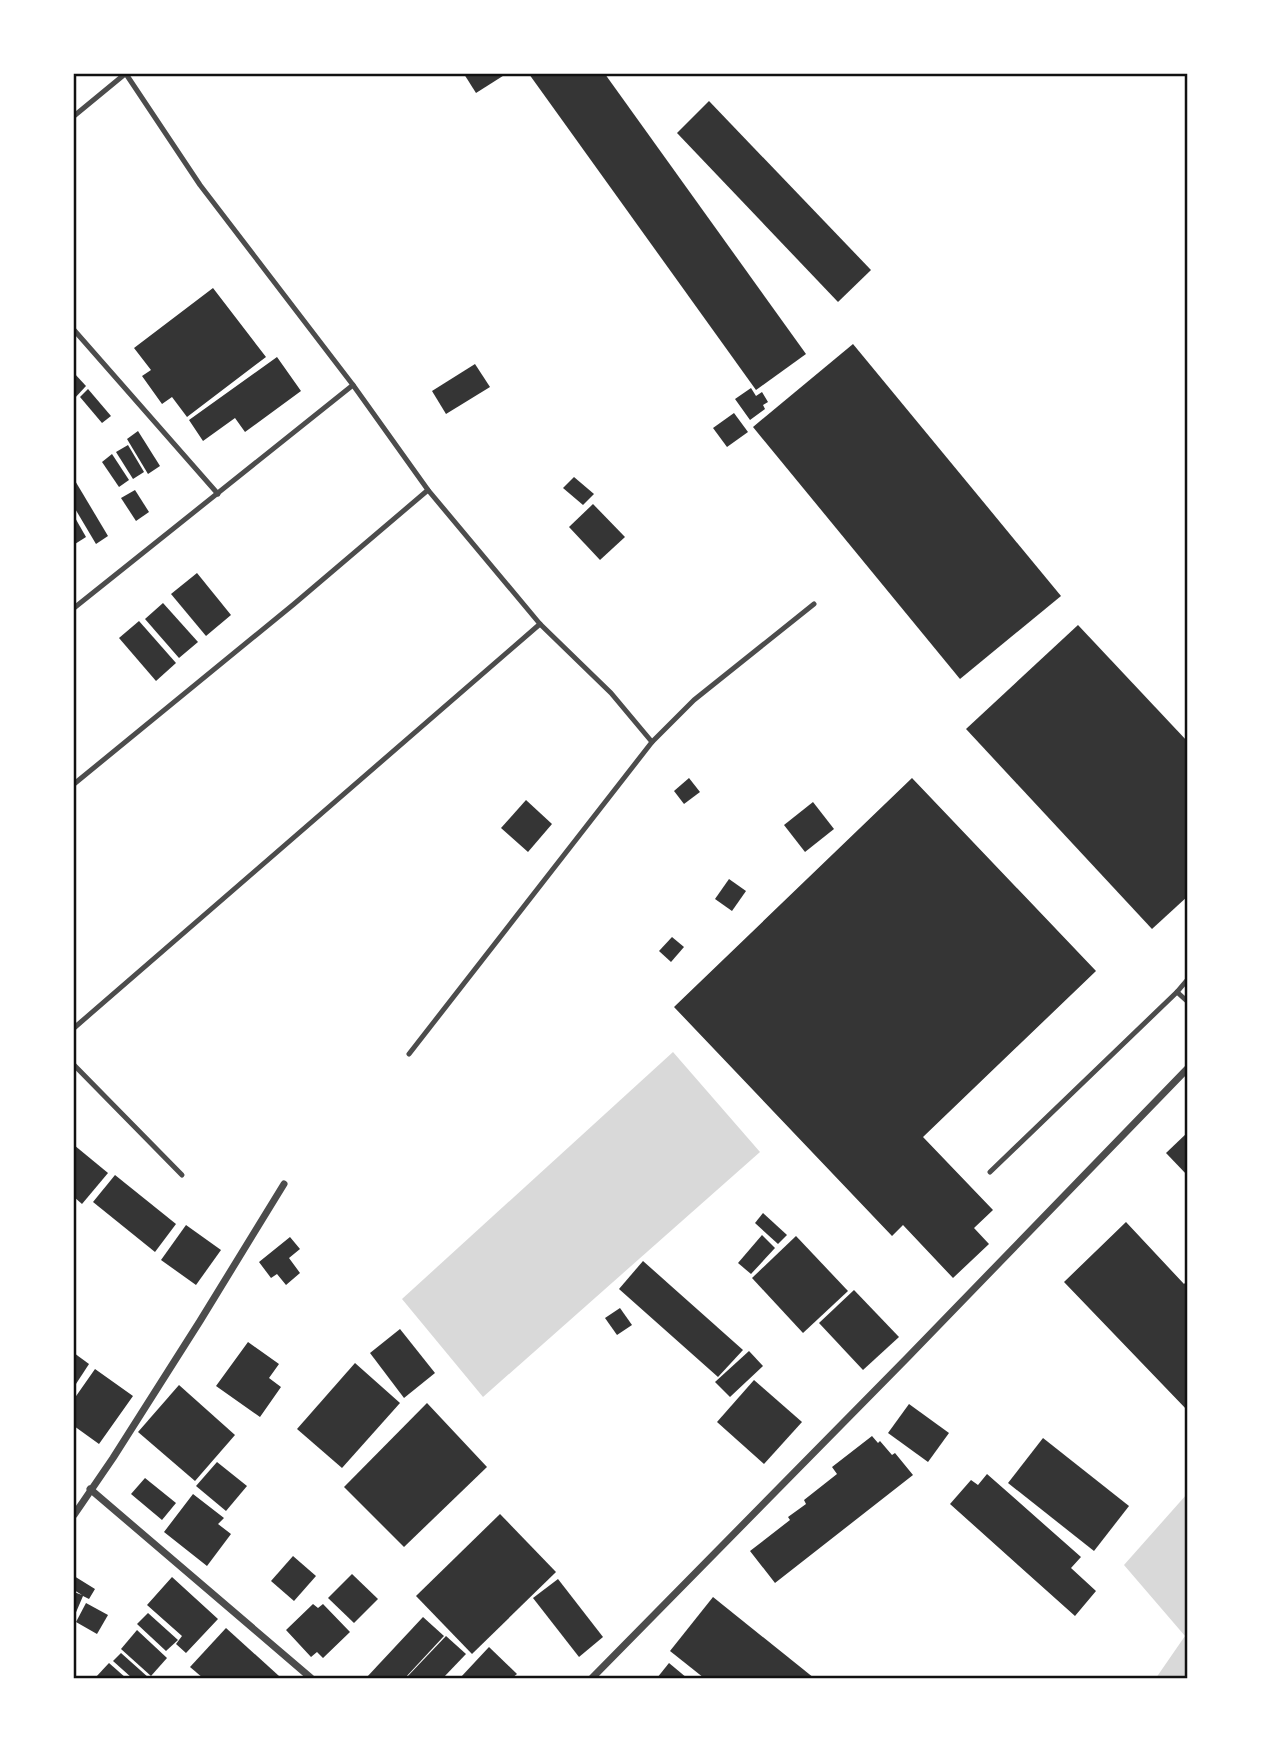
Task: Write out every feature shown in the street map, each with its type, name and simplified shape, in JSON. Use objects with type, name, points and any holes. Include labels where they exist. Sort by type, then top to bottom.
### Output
[{"type":"street","points":[[592,1678],[899,1367],[1188,1068]]},
{"type":"street","points":[[74,1515],[172,1367],[284,1184]]},
{"type":"street","points":[[90,1489],[311,1678]]},
{"type":"lane","points":[[74,116],[126,74],[200,185],[353,386],[428,490],[540,624],[611,693],[652,742]]},
{"type":"lane","points":[[74,330],[218,494]]},
{"type":"lane","points":[[74,608],[353,386]]},
{"type":"lane","points":[[74,784],[428,490]]},
{"type":"lane","points":[[409,1054],[652,742],[694,700],[814,604]]},
{"type":"lane","points":[[74,1028],[540,624]]},
{"type":"lane","points":[[990,1172],[1188,979]]},
{"type":"lane","points":[[1177,992],[1188,1002]]},
{"type":"lane","points":[[74,1065],[182,1175]]},
{"type":"shaded area","points":[[673,1052],[760,1152],[483,1397],[402,1299]]},
{"type":"shaded area","points":[[1187,1494],[1187,1678],[1156,1678],[1185,1636],[1124,1565]]},
{"type":"building","points":[[464,74],[506,74],[476,93]]},
{"type":"building","points":[[529,74],[605,74],[806,354],[756,390]]},
{"type":"building","points":[[709,101],[871,270],[838,302],[677,133]]},
{"type":"building","points":[[213,288],[266,357],[187,417],[172,397],[162,404],[142,376],[151,370],[134,348]]},
{"type":"building","points":[[853,344],[1061,596],[960,679],[753,427]]},
{"type":"building","points":[[277,357],[301,391],[245,432],[235,418],[203,441],[189,420]]},
{"type":"building","points":[[475,364],[490,387],[446,414],[432,391]]},
{"type":"building","points":[[74,373],[86,386],[74,399]]},
{"type":"building","points":[[751,388],[756,396],[762,392],[768,402],[763,405],[765,409],[750,420],[735,399]]},
{"type":"building","points":[[88,389],[111,416],[102,423],[80,397]]},
{"type":"building","points":[[734,413],[748,432],[727,447],[713,428]]},
{"type":"building","points":[[138,431],[160,466],[148,474],[127,439]]},
{"type":"building","points":[[128,445],[144,472],[133,479],[116,452]]},
{"type":"building","points":[[112,454],[129,480],[119,487],[102,462]]},
{"type":"building","points":[[574,477],[594,494],[583,505],[563,488]]},
{"type":"building","points":[[74,479],[108,536],[96,544],[74,507]]},
{"type":"building","points":[[135,490],[149,512],[136,521],[121,498]]},
{"type":"building","points":[[593,504],[625,537],[600,560],[569,527]]},
{"type":"building","points":[[74,516],[86,537],[75,544],[74,542]]},
{"type":"building","points":[[197,573],[231,615],[206,636],[171,594]]},
{"type":"building","points":[[163,603],[198,642],[179,658],[145,619]]},
{"type":"building","points":[[139,621],[176,663],[156,681],[119,638]]},
{"type":"building","points":[[1078,625],[1188,742],[1188,896],[1152,929],[966,729]]},
{"type":"building","points":[[689,778],[700,792],[684,804],[674,791]]},
{"type":"building","points":[[912,778],[1096,971],[923,1137],[993,1210],[974,1228],[989,1244],[953,1278],[903,1225],[892,1236],[674,1007]]},
{"type":"building","points":[[526,800],[552,824],[528,852],[501,828]]},
{"type":"building","points":[[813,802],[834,829],[805,852],[784,825]]},
{"type":"building","points":[[729,879],[746,891],[732,911],[715,899]]},
{"type":"building","points":[[672,937],[684,947],[671,962],[659,951]]},
{"type":"building","points":[[1188,1132],[1188,1176],[1166,1153]]},
{"type":"building","points":[[74,1145],[108,1173],[82,1204],[74,1197]]},
{"type":"building","points":[[115,1175],[176,1224],[155,1252],[93,1202]]},
{"type":"building","points":[[763,1213],[787,1235],[778,1244],[755,1223]]},
{"type":"building","points":[[1126,1222],[1184,1284],[1188,1280],[1188,1411],[1064,1282]]},
{"type":"building","points":[[186,1225],[221,1250],[196,1285],[161,1260]]},
{"type":"building","points":[[762,1235],[775,1248],[751,1274],[738,1263]]},
{"type":"building","points":[[796,1236],[848,1291],[803,1333],[752,1278]]},
{"type":"building","points":[[290,1237],[300,1249],[289,1258],[300,1273],[286,1285],[277,1274],[271,1278],[259,1262]]},
{"type":"building","points":[[643,1261],[743,1350],[718,1377],[619,1289]]},
{"type":"building","points":[[854,1290],[899,1337],[863,1370],[819,1323]]},
{"type":"building","points":[[620,1308],[632,1325],[617,1335],[605,1318]]},
{"type":"building","points":[[400,1329],[435,1373],[404,1398],[370,1353]]},
{"type":"building","points":[[248,1342],[279,1364],[269,1378],[281,1387],[260,1417],[216,1386]]},
{"type":"building","points":[[749,1351],[763,1366],[730,1397],[715,1382]]},
{"type":"building","points":[[74,1353],[89,1364],[74,1387]]},
{"type":"building","points":[[355,1363],[400,1403],[342,1468],[297,1429]]},
{"type":"building","points":[[95,1369],[133,1396],[99,1444],[74,1426],[74,1399]]},
{"type":"building","points":[[754,1380],[802,1422],[764,1464],[717,1422]]},
{"type":"building","points":[[179,1385],[235,1435],[195,1481],[138,1432]]},
{"type":"building","points":[[427,1403],[487,1467],[404,1547],[344,1487]]},
{"type":"building","points":[[909,1404],[949,1433],[928,1462],[888,1433]]},
{"type":"building","points":[[872,1436],[892,1455],[895,1453],[913,1475],[775,1583],[750,1551],[790,1520],[788,1517],[806,1504],[804,1500],[837,1474],[832,1467]]},
{"type":"building","points":[[1043,1438],[1129,1506],[1094,1551],[1008,1483]]},
{"type":"building","points":[[217,1462],[247,1486],[226,1511],[196,1486]]},
{"type":"building","points":[[987,1474],[1081,1557],[1071,1568],[1096,1591],[1075,1616],[950,1504],[971,1480],[978,1485]]},
{"type":"building","points":[[145,1478],[176,1503],[162,1520],[131,1494]]},
{"type":"building","points":[[193,1494],[224,1518],[218,1524],[231,1534],[207,1566],[164,1532]]},
{"type":"building","points":[[500,1514],[556,1572],[472,1654],[416,1596]]},
{"type":"building","points":[[293,1556],[316,1576],[294,1601],[271,1581]]},
{"type":"building","points":[[352,1574],[378,1599],[354,1623],[328,1598]]},
{"type":"building","points":[[74,1576],[95,1589],[89,1599],[83,1596],[74,1617],[74,1592],[82,1595],[74,1590]]},
{"type":"building","points":[[172,1577],[218,1619],[186,1653],[176,1644],[182,1636],[147,1605]]},
{"type":"building","points":[[558,1579],[603,1637],[579,1657],[533,1598]]},
{"type":"building","points":[[713,1597],[814,1678],[704,1678],[670,1651]]},
{"type":"building","points":[[86,1603],[108,1615],[97,1634],[76,1622]]},
{"type":"building","points":[[313,1604],[318,1608],[323,1604],[350,1632],[323,1658],[317,1652],[311,1657],[286,1630]]},
{"type":"building","points":[[148,1613],[178,1640],[166,1651],[137,1624]]},
{"type":"building","points":[[423,1617],[444,1636],[405,1678],[366,1678]]},
{"type":"building","points":[[226,1628],[279,1676],[203,1678],[190,1667]]},
{"type":"building","points":[[137,1630],[167,1658],[151,1676],[121,1649]]},
{"type":"building","points":[[446,1636],[466,1654],[443,1678],[406,1678]]},
{"type":"building","points":[[489,1647],[517,1674],[512,1678],[460,1678]]},
{"type":"building","points":[[121,1653],[149,1678],[132,1678],[113,1661]]},
{"type":"building","points":[[109,1663],[126,1678],[95,1678]]},
{"type":"building","points":[[669,1663],[687,1678],[657,1678]]}]
